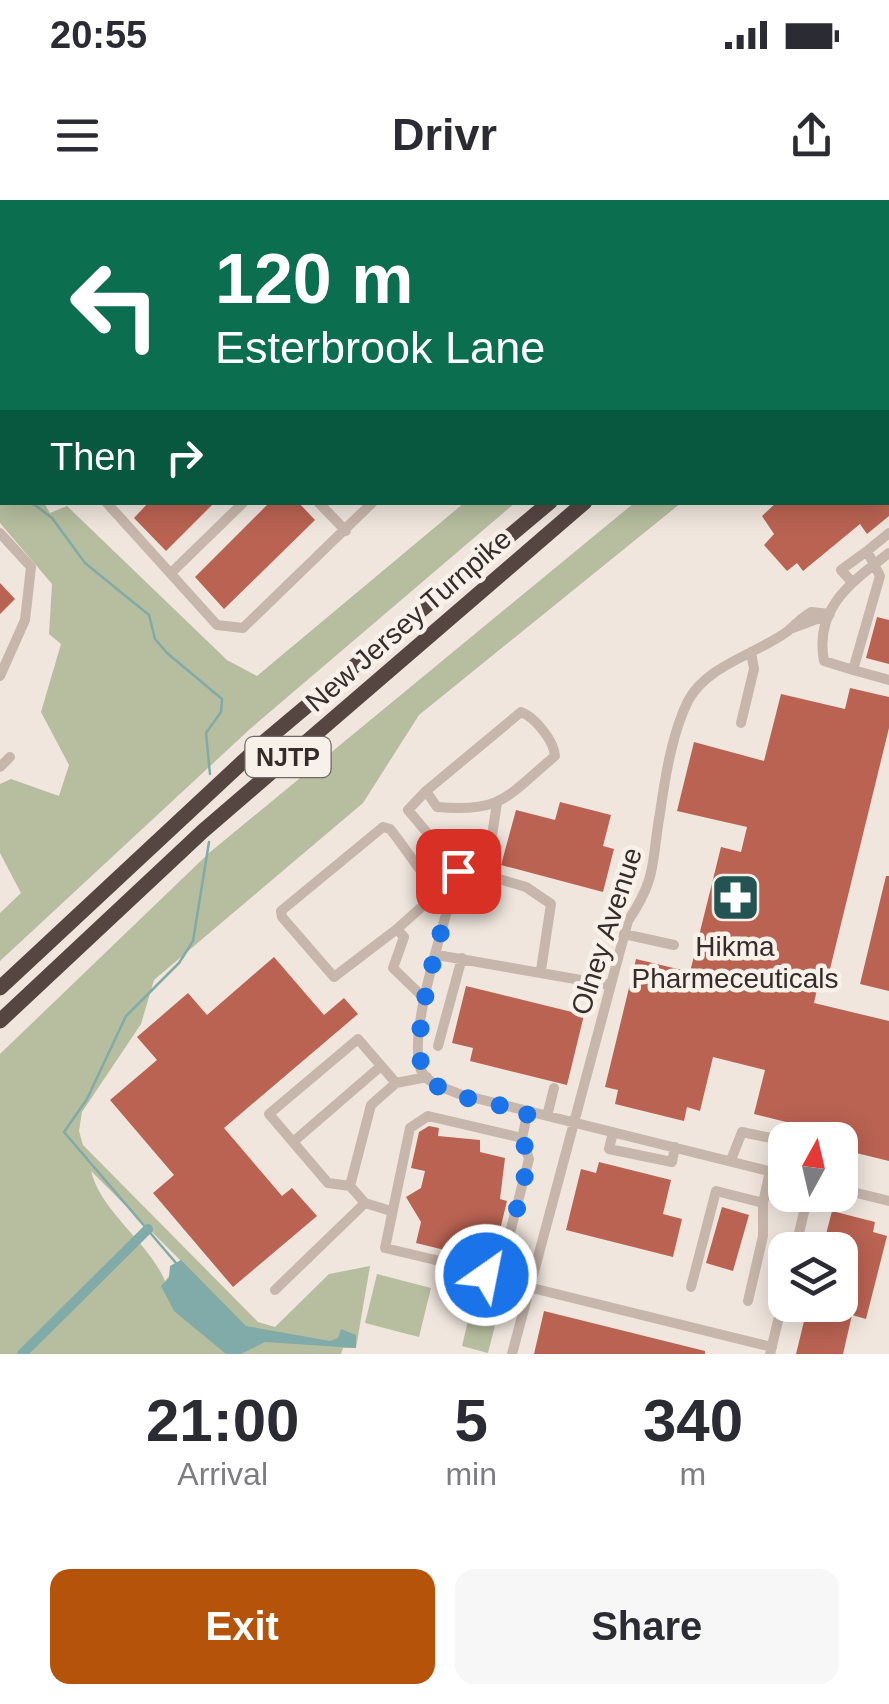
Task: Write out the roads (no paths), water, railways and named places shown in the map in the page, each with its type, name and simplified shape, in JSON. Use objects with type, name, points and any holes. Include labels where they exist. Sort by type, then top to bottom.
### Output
[{"type":"highway","name":"New Jersey Turnpike","points":[[0,988],[264,742],[546,505]]},
{"type":"highway","name":"New Jersey Turnpike","points":[[0,1021],[232,805],[582,505]]},
{"type":"street","points":[[113,505],[217,625],[244,628],[370,505]]},
{"type":"street","points":[[171,574],[241,505]]},
{"type":"street","points":[[321,505],[346,531]]},
{"type":"street","points":[[0,533],[31,567],[25,620],[0,676]]},
{"type":"street","points":[[852,582],[841,570],[889,533]]},
{"type":"street","points":[[853,670],[885,575],[866,551]]},
{"type":"street","points":[[889,552],[840,592],[821,644],[824,661],[889,680]]},
{"type":"street","name":"Olney Avenue","points":[[512,1354],[624,934],[649,890],[657,856],[659,816],[688,701],[724,668],[790,630],[830,614]]},
{"type":"street","points":[[741,723],[754,670],[751,652]]},
{"type":"street","points":[[426,791],[437,807],[479,811],[497,803],[555,756],[554,748],[528,715],[520,712],[426,791],[408,810],[445,854]]},
{"type":"street","points":[[0,767],[10,757]]},
{"type":"street","points":[[497,803],[486,875],[526,886],[551,904],[540,970]]},
{"type":"street","points":[[436,894],[398,929],[334,977],[281,911],[383,827],[390,829],[423,870],[436,894],[451,902]]},
{"type":"street","points":[[426,1077],[418,1036],[458,871]]},
{"type":"street","points":[[398,929],[404,937],[393,968],[426,1000]]},
{"type":"street","points":[[624,934],[674,945]]},
{"type":"street","points":[[437,954],[610,985]]},
{"type":"street","points":[[438,1046],[462,958]]},
{"type":"street","points":[[390,1210],[365,1203],[350,1186],[328,1184],[269,1114],[358,1039],[396,1083]]},
{"type":"street","points":[[293,1142],[381,1066]]},
{"type":"street","points":[[350,1186],[366,1115],[396,1083],[426,1077],[459,1094],[768,1170]]},
{"type":"street","points":[[547,1116],[554,1088]]},
{"type":"street","points":[[522,1138],[428,1116],[416,1120],[410,1128],[384,1248],[463,1269],[499,1274],[529,1159],[522,1138],[528,1111]]},
{"type":"street","points":[[613,1132],[610,1149],[672,1162],[675,1146]]},
{"type":"street","points":[[730,1160],[742,1132],[768,1137]]},
{"type":"street","points":[[748,1302],[763,1236],[768,1180]]},
{"type":"street","points":[[691,1287],[716,1191],[763,1203]]},
{"type":"street","points":[[858,1193],[889,1200]]},
{"type":"street","points":[[276,1290],[365,1203]]},
{"type":"street","points":[[463,1269],[469,1245],[506,1254]]},
{"type":"street","points":[[528,1287],[771,1350],[778,1322]]},
{"type":"water","points":[[181,1260],[246,1326],[330,1341],[338,1338],[341,1329],[356,1335],[356,1348],[265,1342],[241,1354],[226,1354],[174,1311],[161,1286],[169,1278],[170,1266]]},
{"type":"waterway","points":[[35,505],[52,518],[85,563],[149,615],[155,639],[167,653],[222,699],[221,712],[206,733],[210,774]]},
{"type":"waterway","points":[[176,1263],[64,1132],[87,1099],[126,1016],[179,963],[193,941],[209,842]]},
{"type":"waterway","points":[[22,1354],[148,1229]]},
{"type":"place","name":"Hikma Pharmeceuticals","points":[[735,898]]}]
